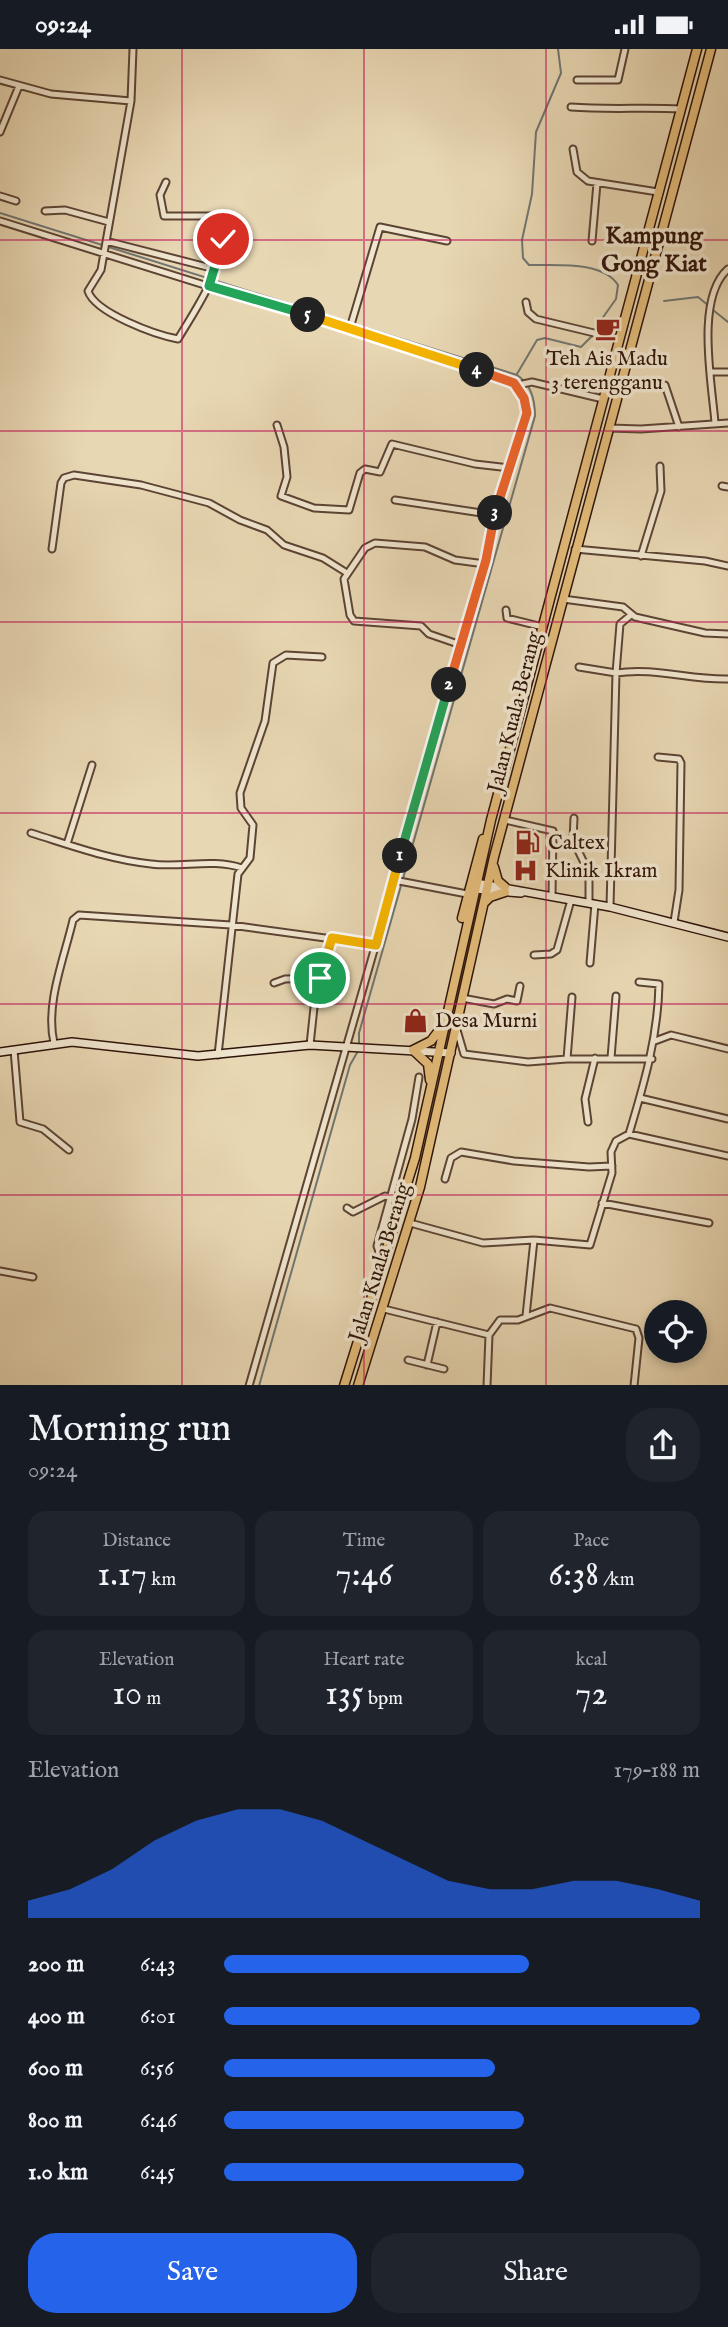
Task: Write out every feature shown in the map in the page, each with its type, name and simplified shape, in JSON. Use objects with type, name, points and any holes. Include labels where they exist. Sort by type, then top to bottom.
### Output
[{"type":"highway","name":"Jalan Kuala Berang","points":[[344,1385],[415,1158],[430,1099],[459,952],[459,933],[697,49]]},
{"type":"highway","name":"Jalan Kuala Berang","points":[[358,1385],[410,1223],[441,1105],[494,857],[561,599],[711,49]]},
{"type":"highway","points":[[681,109],[688,109],[696,101]]},
{"type":"highway","name":"Jalan Kuala Berang","points":[[473,888],[479,849],[491,820]]},
{"type":"highway","points":[[482,908],[490,897],[505,890],[496,876],[494,857]]},
{"type":"highway","points":[[430,1099],[428,1064],[413,1050],[436,1036],[448,1007]]},
{"type":"highway","points":[[424,1122],[429,1117],[432,1106],[441,1105]]},
{"type":"main road","points":[[473,888],[487,887],[552,896],[610,907],[728,937]]},
{"type":"main road","points":[[0,1052],[72,1042],[177,1055],[218,1055],[310,1045],[451,1053]]},
{"type":"street","points":[[133,49],[131,101],[100,275],[88,291],[90,298],[118,318],[178,339],[210,284],[223,245],[219,216],[164,216],[160,195],[166,182]]},
{"type":"street","points":[[577,80],[618,80],[625,49]]},
{"type":"street","points":[[0,80],[51,94],[131,101]]},
{"type":"street","points":[[0,132],[19,86]]},
{"type":"street","points":[[570,107],[606,110],[641,106],[681,109]]},
{"type":"street","points":[[573,149],[578,174],[588,181],[658,192]]},
{"type":"street","points":[[592,241],[597,183]]},
{"type":"street","points":[[0,196],[16,201]]},
{"type":"street","points":[[45,211],[65,210],[109,222]]},
{"type":"street","points":[[0,221],[350,326],[519,385],[532,382],[603,399]]},
{"type":"street","points":[[350,326],[380,227],[447,241]]},
{"type":"street","points":[[106,242],[214,272]]},
{"type":"street","points":[[715,423],[707,311],[728,269]]},
{"type":"street","points":[[526,302],[528,313],[536,319],[619,339]]},
{"type":"street","points":[[711,372],[728,372]]},
{"type":"street","points":[[249,1385],[349,1046],[485,564],[495,515],[527,413],[519,385]]},
{"type":"street","points":[[665,385],[679,427]]},
{"type":"street","points":[[609,428],[679,427],[728,422]]},
{"type":"street","points":[[277,425],[284,447],[287,477],[281,496],[314,508],[349,510],[360,473],[365,469],[380,472],[392,444],[475,464],[510,468]]},
{"type":"street","points":[[641,556],[661,491],[660,465]]},
{"type":"street","points":[[52,549],[61,483],[64,478],[74,475],[141,485],[209,503],[240,520],[267,530],[284,545],[323,558],[347,573]]},
{"type":"street","points":[[395,500],[495,515]]},
{"type":"street","points":[[461,645],[429,634],[421,626],[354,621],[350,615],[344,585],[347,573],[365,548],[375,543],[425,548],[455,560],[485,564]]},
{"type":"street","points":[[575,549],[705,561],[728,566]]},
{"type":"street","points":[[561,599],[623,607],[631,615],[705,633],[728,635]]},
{"type":"street","points":[[506,610],[507,618],[543,627]]},
{"type":"street","points":[[610,907],[616,673],[620,624],[631,615]]},
{"type":"street","points":[[218,1055],[238,874],[250,859],[253,825],[241,808],[240,793],[265,721],[273,663],[286,655],[322,657]]},
{"type":"street","points":[[579,667],[616,673],[640,670],[698,680],[728,679]]},
{"type":"street","points":[[657,757],[679,759],[681,763],[679,890],[674,922]]},
{"type":"street","points":[[67,844],[92,765]]},
{"type":"street","points":[[575,818],[573,840],[589,873],[592,904],[590,963]]},
{"type":"street","points":[[505,820],[553,831],[552,896]]},
{"type":"street","points":[[31,833],[154,865],[194,862],[243,868]]},
{"type":"street","points":[[396,880],[473,888]]},
{"type":"street","points":[[534,955],[551,954],[557,950],[571,900]]},
{"type":"street","points":[[54,1043],[51,1026],[53,1002],[76,916],[231,925],[376,945]]},
{"type":"street","points":[[310,1045],[314,985],[323,974],[332,938]]},
{"type":"street","points":[[274,983],[285,979],[317,979]]},
{"type":"street","points":[[629,1135],[652,1059],[659,984],[639,982]]},
{"type":"street","points":[[462,998],[494,1004],[507,999],[517,1001],[520,986]]},
{"type":"street","points":[[611,1058],[616,996]]},
{"type":"street","points":[[567,1059],[572,997]]},
{"type":"street","points":[[457,1026],[464,1054],[528,1062],[595,1058],[652,1059]]},
{"type":"street","points":[[654,1041],[671,1035],[728,1049]]},
{"type":"street","points":[[14,1050],[20,1122],[44,1129],[69,1150]]},
{"type":"street","points":[[588,1122],[585,1099],[595,1058]]},
{"type":"street","points":[[387,1254],[379,1252],[377,1246],[400,1154],[412,1119],[419,1077]]},
{"type":"street","points":[[640,1098],[728,1119]]},
{"type":"street","points":[[412,1119],[424,1122]]},
{"type":"street","points":[[410,1223],[483,1243],[534,1240],[590,1245],[612,1166],[611,1152],[616,1141],[629,1135],[728,1156]]},
{"type":"street","points":[[445,1179],[450,1158],[461,1152],[514,1161],[589,1167],[612,1166]]},
{"type":"street","points":[[400,1154],[415,1158]]},
{"type":"street","points":[[346,1208],[353,1212],[359,1211],[377,1198],[390,1197],[403,1201]]},
{"type":"street","points":[[602,1203],[709,1223]]},
{"type":"street","points":[[526,1316],[534,1240]]},
{"type":"street","points":[[0,1271],[33,1277]]},
{"type":"street","points":[[487,1385],[489,1335],[500,1320],[518,1320],[550,1308],[636,1329],[639,1338],[634,1385]]},
{"type":"street","points":[[384,1309],[489,1335]]},
{"type":"street","points":[[427,1365],[437,1322]]},
{"type":"street","points":[[408,1360],[444,1369]]},
{"type":"waterway","points":[[558,49],[561,73],[536,132],[532,194],[522,240],[523,258],[529,265],[577,266],[601,271],[611,277],[618,285],[616,299],[594,330]]},
{"type":"waterway","points":[[0,213],[348,322]]},
{"type":"waterway","points":[[664,301],[698,297],[709,306]]},
{"type":"waterway","points":[[713,310],[728,322]]},
{"type":"waterway","points":[[354,324],[517,375],[526,383],[531,393],[535,416],[359,1033],[359,1046]]},
{"type":"waterway","points":[[517,374],[537,340],[545,338],[581,347],[592,336]]},
{"type":"waterway","points":[[259,1385],[350,1065],[358,1051]]},
{"type":"place","name":"Teh Ais Madu 3 terengganu","points":[[607,329]]},
{"type":"place","name":"Caltex","points":[[528,842]]},
{"type":"place","name":"Klinik Ikram","points":[[525,870]]},
{"type":"place","name":"Desa Murni","points":[[415,1020]]},
{"type":"district","name":"Kampung Gong Kiat","points":[[654,249]]},
{"type":"route","points":[[223,239],[209,286],[350,328],[511,381],[518,385],[526,405],[525,422],[495,515],[486,560],[430,748],[376,945],[332,938],[320,978]]}]
